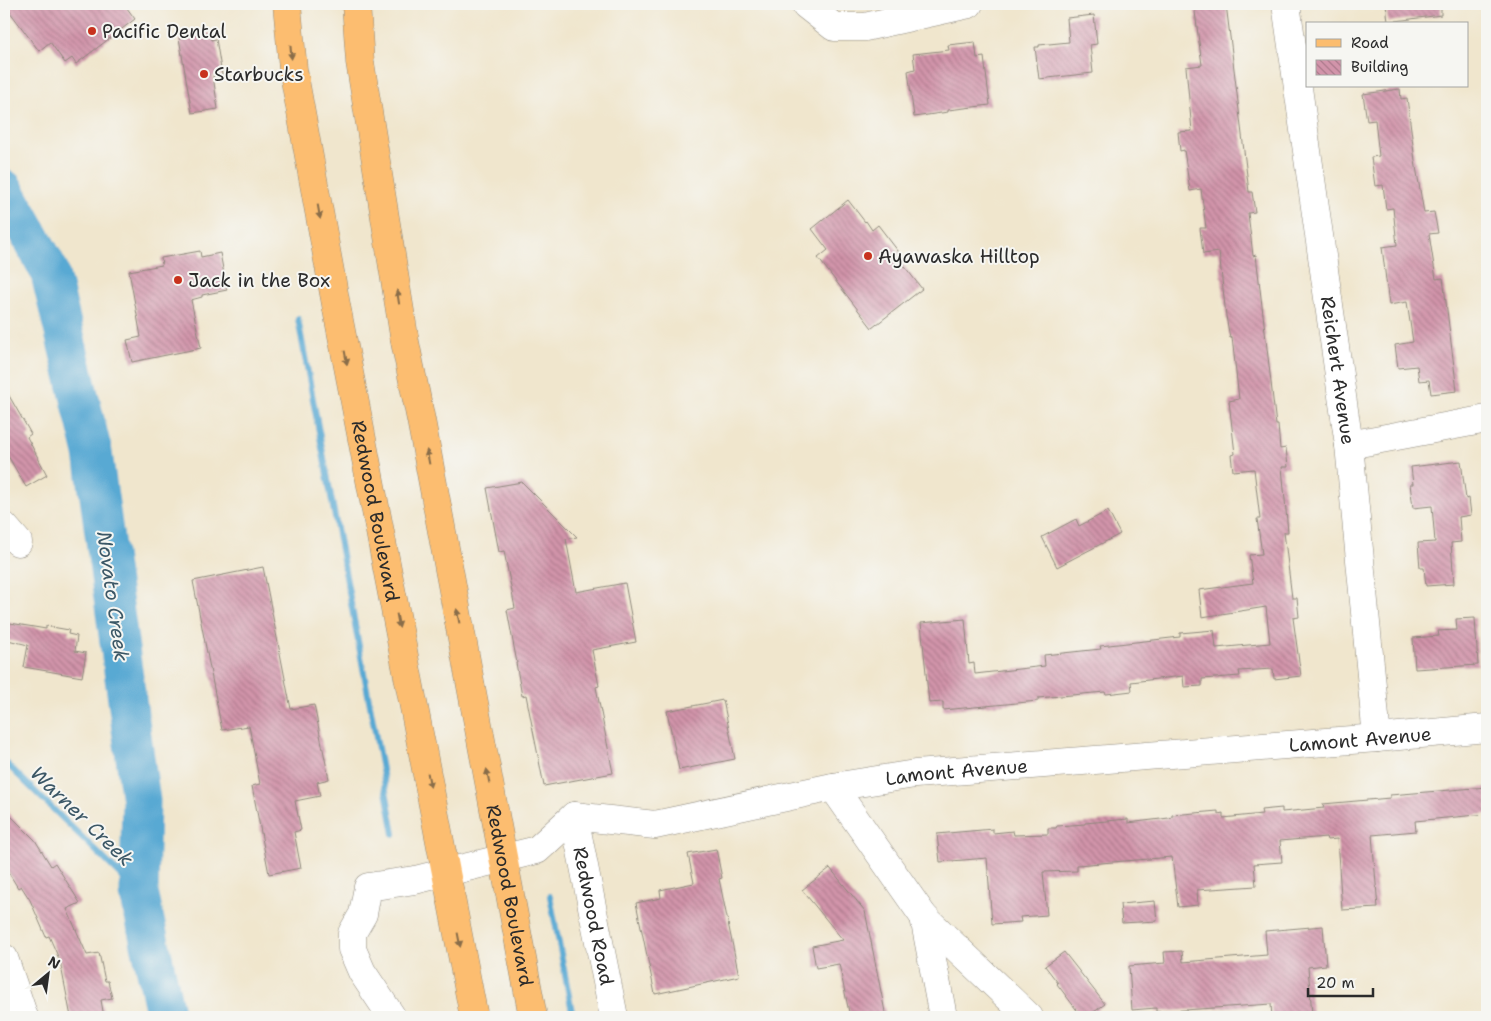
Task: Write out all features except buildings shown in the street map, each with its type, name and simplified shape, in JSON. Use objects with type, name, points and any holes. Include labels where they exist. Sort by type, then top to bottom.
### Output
[{"type":"main road","name":"Redwood Boulevard","points":[[288,4],[293,69],[337,310],[474,1017]]},
{"type":"main road","name":"Redwood Boulevard","points":[[356,4],[360,62],[405,342],[533,1017]]},
{"type":"street","points":[[806,4],[806,6],[834,27],[865,27],[969,4]]},
{"type":"street","name":"Reichert Avenue","points":[[1286,4],[1349,445],[1377,738]]},
{"type":"street","points":[[1349,445],[1487,419]]},
{"type":"street","name":"Lamont Avenue","points":[[574,816],[655,825],[833,786],[915,774],[1487,728]]},
{"type":"street","points":[[833,786],[924,917],[1028,1017]]},
{"type":"street","points":[[392,1017],[362,972],[352,949],[352,933],[363,914],[368,887],[447,873],[537,850],[574,816]]},
{"type":"street","name":"Redwood Road","points":[[574,816],[614,1017]]},
{"type":"street","points":[[924,917],[943,1017]]},
{"type":"street","points":[[4,958],[24,1017]]},
{"type":"waterway","name":"Novato Creek","points":[[4,189],[49,270],[93,453],[141,801],[139,893],[166,1017]]},
{"type":"waterway","points":[[298,319],[394,834]]},
{"type":"waterway","name":"Warner Creek","points":[[4,761],[139,893]]},
{"type":"waterway","points":[[550,896],[573,1017]]},
{"type":"place","name":"Pacific Dental","points":[[92,31]]},
{"type":"place","name":"Starbucks","points":[[204,74]]},
{"type":"place","name":"Ayawaska Hilltop","points":[[868,256]]},
{"type":"place","name":"Jack in the Box","points":[[178,280]]}]
